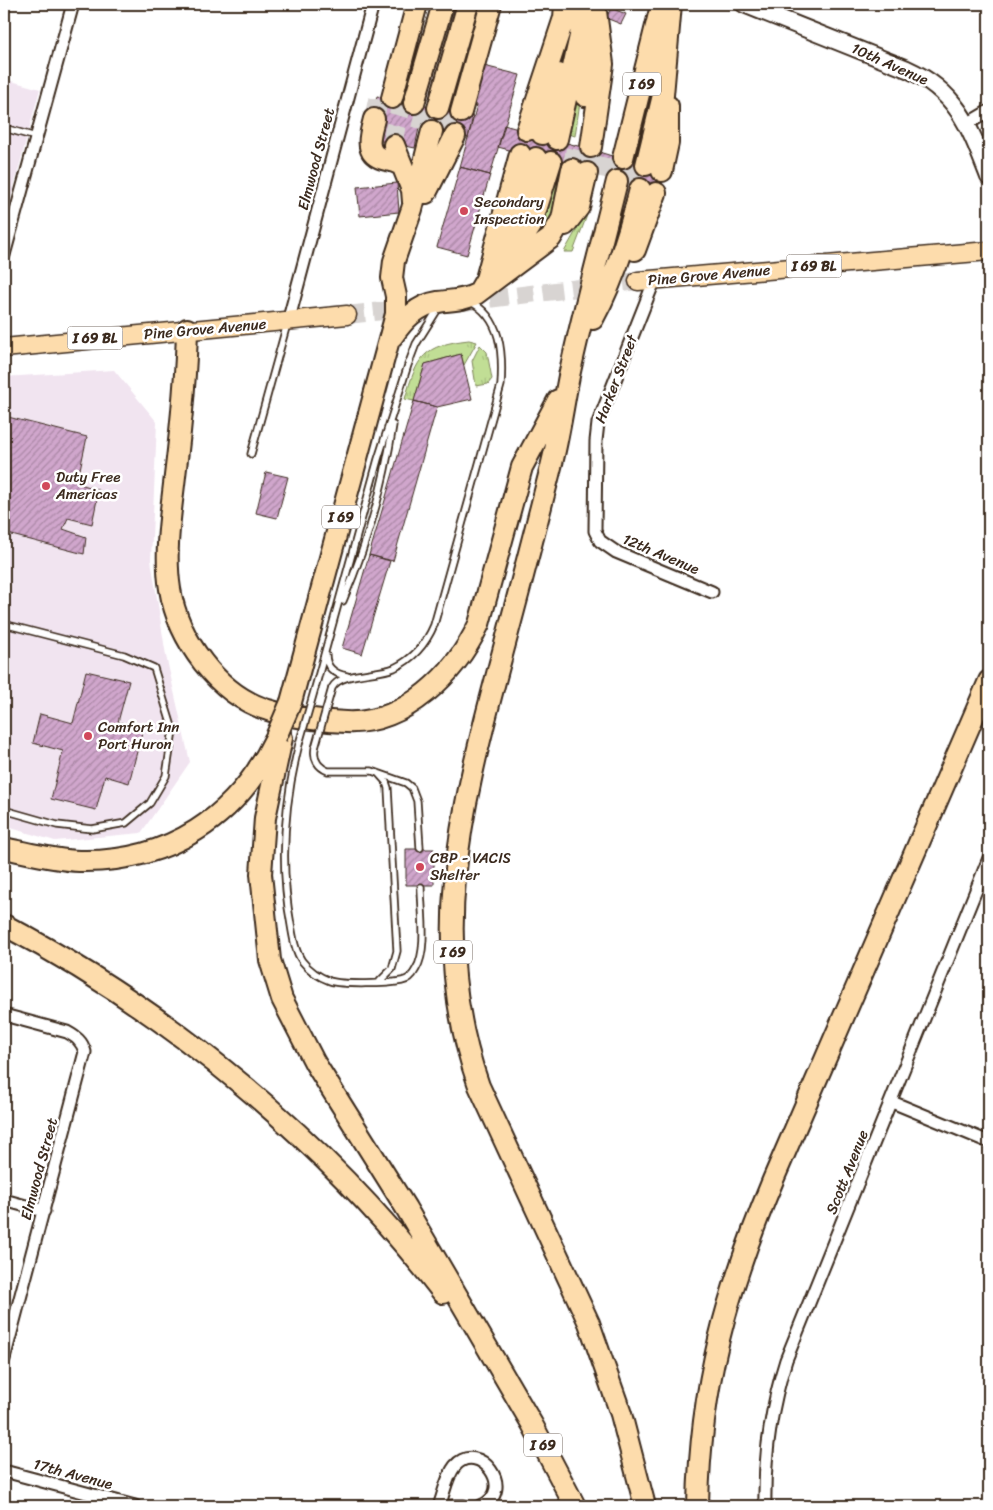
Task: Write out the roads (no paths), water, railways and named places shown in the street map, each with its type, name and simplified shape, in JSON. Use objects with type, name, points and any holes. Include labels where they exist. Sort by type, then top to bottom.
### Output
[{"type":"highway","points":[[405,4],[420,104]]},
{"type":"highway","points":[[418,4],[420,104]]},
{"type":"highway","points":[[420,104],[430,4]]},
{"type":"highway","points":[[420,104],[443,4]]},
{"type":"highway","points":[[420,104],[455,4]]},
{"type":"highway","points":[[420,104],[468,4]]},
{"type":"highway","points":[[420,104],[480,4]]},
{"type":"highway","points":[[420,104],[491,4]]},
{"type":"highway","points":[[542,134],[565,4]]},
{"type":"highway","points":[[542,134],[572,28],[574,4]]},
{"type":"highway","name":"I 69","points":[[542,134],[580,36],[584,4]]},
{"type":"highway","name":"I 69","points":[[584,4],[589,58],[584,146],[602,64],[595,4]]},
{"type":"highway","name":"I 69","points":[[660,6],[666,67],[662,101],[635,162],[660,6]]},
{"type":"highway","points":[[374,119],[369,138],[372,152],[406,171]]},
{"type":"highway","name":"I 69","points":[[438,133],[406,171],[404,235],[393,270],[393,284],[397,306],[301,692],[270,791],[262,846],[261,874],[270,960],[282,999],[315,1063],[406,1208],[546,1450],[575,1506]]},
{"type":"highway","points":[[536,158],[531,226],[518,248],[497,275],[468,296],[486,279],[536,158]]},
{"type":"highway","points":[[576,347],[604,300],[628,266],[615,181]]},
{"type":"highway","points":[[593,319],[600,303],[615,181]]},
{"type":"highway","name":"I 69","points":[[386,350],[401,326],[422,307],[468,296],[551,238],[562,219],[615,181]]},
{"type":"highway","name":"I 69","points":[[615,181],[569,375],[552,464],[477,746],[464,806],[454,882],[452,942],[457,1003],[466,1051],[479,1086],[590,1323],[622,1414],[645,1506]]},
{"type":"highway","points":[[187,329],[186,384],[170,522],[169,562],[170,589],[182,627],[203,661],[220,679],[248,702],[279,713],[345,722],[367,720],[391,712],[419,698],[443,678],[463,654],[472,640],[485,609],[522,467],[569,375]]},
{"type":"highway","points":[[698,1506],[702,1440],[714,1357],[724,1312],[741,1262],[766,1197],[989,681]]},
{"type":"highway","points":[[4,848],[47,858],[78,861],[130,857],[164,847],[191,834],[226,809],[256,771],[286,740]]},
{"type":"highway","points":[[4,925],[90,974],[150,1013],[216,1065],[293,1131],[341,1176],[416,1258],[507,1385]]},
{"type":"main road","name":"Pine Grove Avenue","points":[[647,280],[989,251]]},
{"type":"main road","name":"Pine Grove Avenue","points":[[4,348],[347,315]]},
{"type":"street","points":[[4,254],[8,219],[36,136],[72,4]]},
{"type":"street","name":"Elmwood Street","points":[[288,322],[373,4]]},
{"type":"street","name":"10th Avenue","points":[[744,4],[765,8],[922,76],[950,98],[967,124],[989,177]]},
{"type":"street","points":[[967,124],[989,111]]},
{"type":"street","name":"Harker Street","points":[[600,541],[594,524],[598,423],[647,280]]},
{"type":"street","name":"12th Avenue","points":[[600,541],[616,552],[712,592]]},
{"type":"street","name":"Scott Avenue","points":[[765,1506],[766,1462],[771,1421],[782,1373],[989,858]]},
{"type":"street","name":"Elmwood Street","points":[[4,1015],[67,1032],[83,1044],[83,1064],[4,1359]]},
{"type":"street","points":[[892,1102],[989,1142]]},
{"type":"street","points":[[4,1200],[44,1211]]},
{"type":"street","points":[[439,1506],[453,1469],[461,1461],[472,1460],[489,1466],[496,1476],[495,1488],[491,1498],[481,1506]]},
{"type":"street","name":"17th Avenue","points":[[4,1471],[135,1506]]},
{"type":"street","points":[[452,1506],[464,1506]]},
{"type":"lane","points":[[4,128],[36,136]]},
{"type":"lane","points":[[420,848],[415,794],[406,784],[364,770],[328,771],[323,769],[315,759],[315,748],[332,688],[337,680],[383,671],[402,663],[422,646],[434,625],[502,375],[498,332],[489,318],[468,296],[435,312],[416,344],[378,459],[345,575],[338,612],[326,651],[301,692],[286,740],[288,795],[283,848],[287,903],[296,948],[302,960],[309,968],[328,980],[347,984],[406,979],[411,976],[420,962],[422,950],[421,887]]},
{"type":"lane","points":[[251,454],[288,322]]},
{"type":"lane","points":[[338,612],[358,566],[388,461],[395,410]]},
{"type":"lane","points":[[4,624],[124,655],[154,668],[173,730],[166,776],[150,803],[126,824],[92,829],[57,825],[4,810]]},
{"type":"lane","points":[[326,651],[326,660],[332,670],[342,676],[351,677]]},
{"type":"lane","points":[[378,774],[386,782],[388,788],[397,951],[392,969],[388,975],[378,982]]},
{"type":"tunnel","points":[[374,119],[379,96]]},
{"type":"tunnel","points":[[394,145],[394,133],[403,100]]},
{"type":"tunnel","points":[[421,129],[427,104]]},
{"type":"tunnel","points":[[444,134],[450,109]]},
{"type":"tunnel","points":[[572,169],[577,144]]},
{"type":"tunnel","points":[[587,173],[591,147]]},
{"type":"tunnel","points":[[605,178],[610,155]]},
{"type":"tunnel","points":[[629,185],[635,161]]},
{"type":"tunnel","points":[[463,302],[638,281]]},
{"type":"tunnel","points":[[347,315],[409,308]]},
{"type":"place","name":"Secondary Inspection","points":[[464,211]]},
{"type":"place","name":"Duty Free Americas","points":[[46,486]]},
{"type":"place","name":"Comfort Inn Port Huron","points":[[88,736]]},
{"type":"place","name":"CBP - VACIS Shelter","points":[[420,867]]}]
